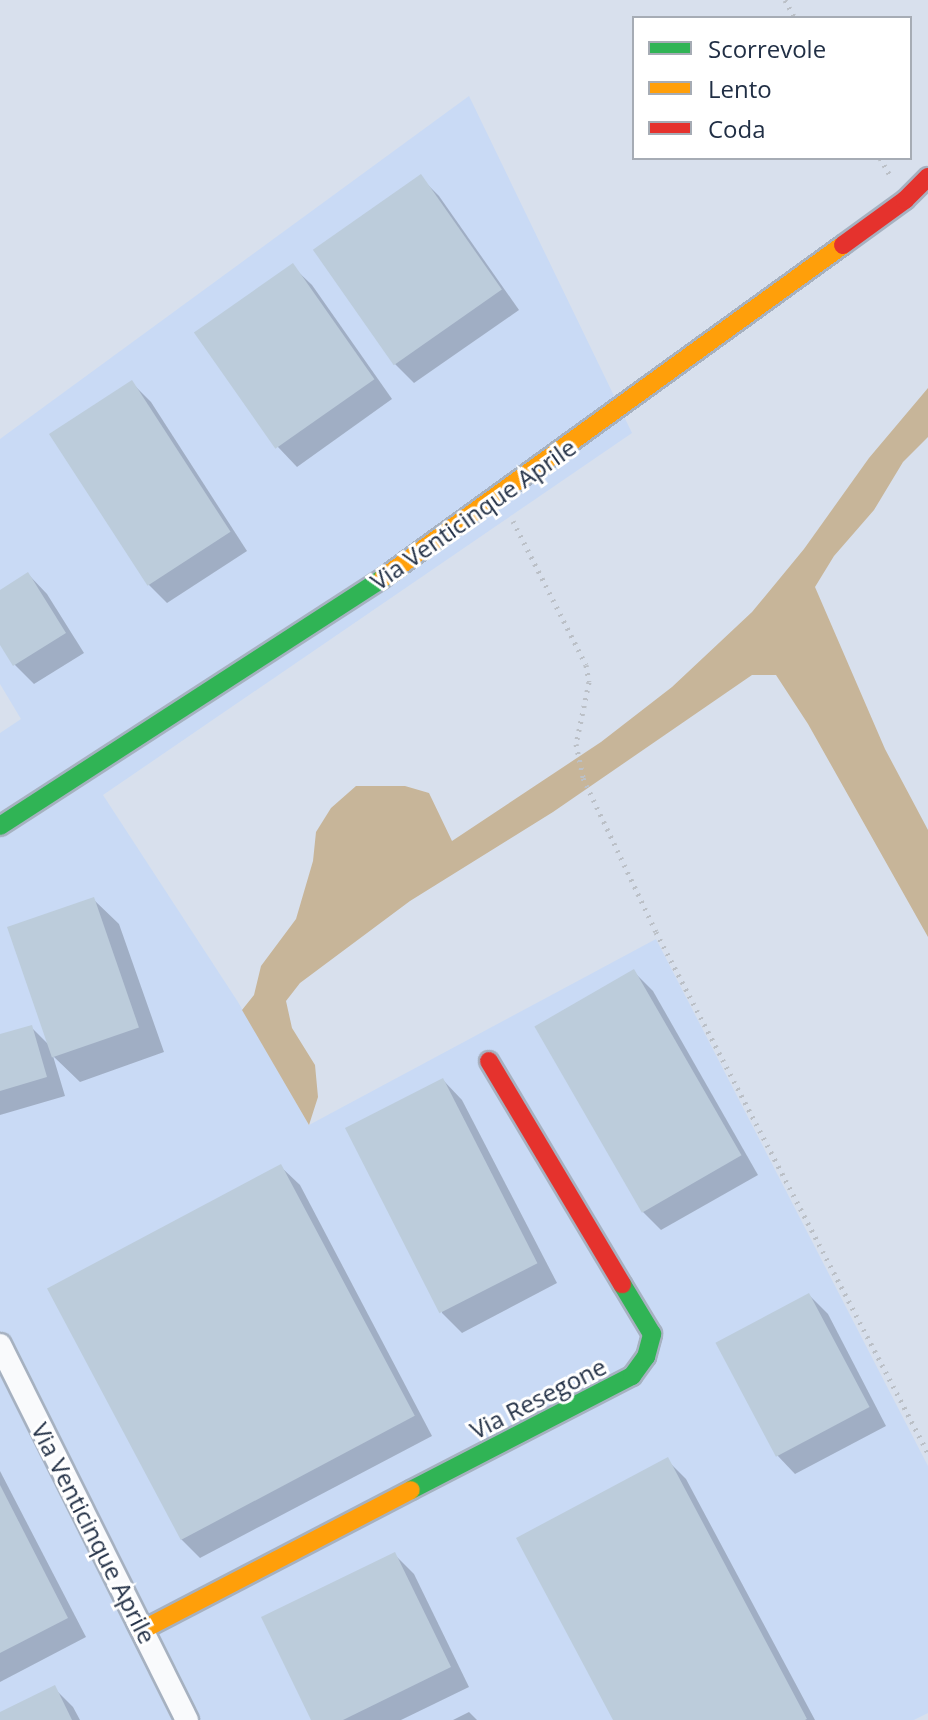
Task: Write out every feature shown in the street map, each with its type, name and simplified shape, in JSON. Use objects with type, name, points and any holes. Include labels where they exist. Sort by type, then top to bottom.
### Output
[{"type":"street","name":"Via Venticinque Aprile","points":[[0,826],[348,603],[501,496],[905,200],[928,177]]},
{"type":"street","name":"Via Resegone","points":[[142,1630],[632,1376],[646,1357],[652,1334],[489,1061]]},
{"type":"street","name":"Via Venticinque Aprile","points":[[0,1345],[187,1720]]},
{"type":"path","points":[[501,496],[586,665],[589,682],[576,744],[583,778],[656,932],[928,1453]]},
{"type":"shaded area","points":[[469,96],[632,433],[103,795],[238,1002],[309,1125],[656,939],[928,1466],[928,1713],[914,1720],[0,1720],[0,733],[21,719],[0,684],[0,439]]},
{"type":"shaded area","points":[[928,388],[928,437],[903,462],[874,510],[834,556],[815,587],[885,749],[928,830],[928,937],[808,724],[776,675],[752,675],[553,812],[410,901],[300,983],[286,1001],[292,1028],[315,1065],[318,1097],[309,1125],[242,1010],[254,995],[261,966],[296,919],[313,861],[316,832],[331,808],[356,786],[405,786],[429,793],[452,841],[601,742],[672,687],[752,612],[804,549],[869,458]]},
{"type":"building","points":[[421,174],[502,290],[394,365],[313,250]]},
{"type":"building","points":[[293,263],[374,379],[275,449],[194,332]]},
{"type":"building","points":[[132,380],[231,532],[148,586],[49,434]]},
{"type":"building","points":[[28,572],[66,633],[13,666],[0,645],[0,590]]},
{"type":"building","points":[[94,897],[139,1027],[52,1057],[7,927]]},
{"type":"building","points":[[634,969],[742,1155],[642,1213],[534,1026]]},
{"type":"building","points":[[32,1025],[47,1077],[0,1091],[0,1034]]},
{"type":"building","points":[[443,1078],[537,1263],[439,1313],[345,1128]]},
{"type":"building","points":[[281,1164],[415,1416],[181,1540],[47,1288]]},
{"type":"building","points":[[809,1293],[870,1407],[776,1457],[715,1343]]},
{"type":"building","points":[[668,1457],[807,1719],[613,1720],[516,1538]]},
{"type":"building","points":[[0,1485],[68,1618],[0,1653]]},
{"type":"building","points":[[395,1552],[451,1667],[343,1720],[311,1720],[261,1617]]},
{"type":"building","points":[[55,1685],[72,1720],[0,1720],[0,1712]]},
{"type":"traffic: fast","points":[[0,826],[383,578]]},
{"type":"traffic: fast","points":[[411,1490],[632,1376],[646,1357],[652,1334],[622,1284]]},
{"type":"traffic: slow","points":[[383,578],[843,245]]},
{"type":"traffic: slow","points":[[142,1630],[411,1490]]},
{"type":"traffic: jam","points":[[843,245],[905,200],[928,177]]},
{"type":"traffic: jam","points":[[489,1061],[622,1284]]}]
